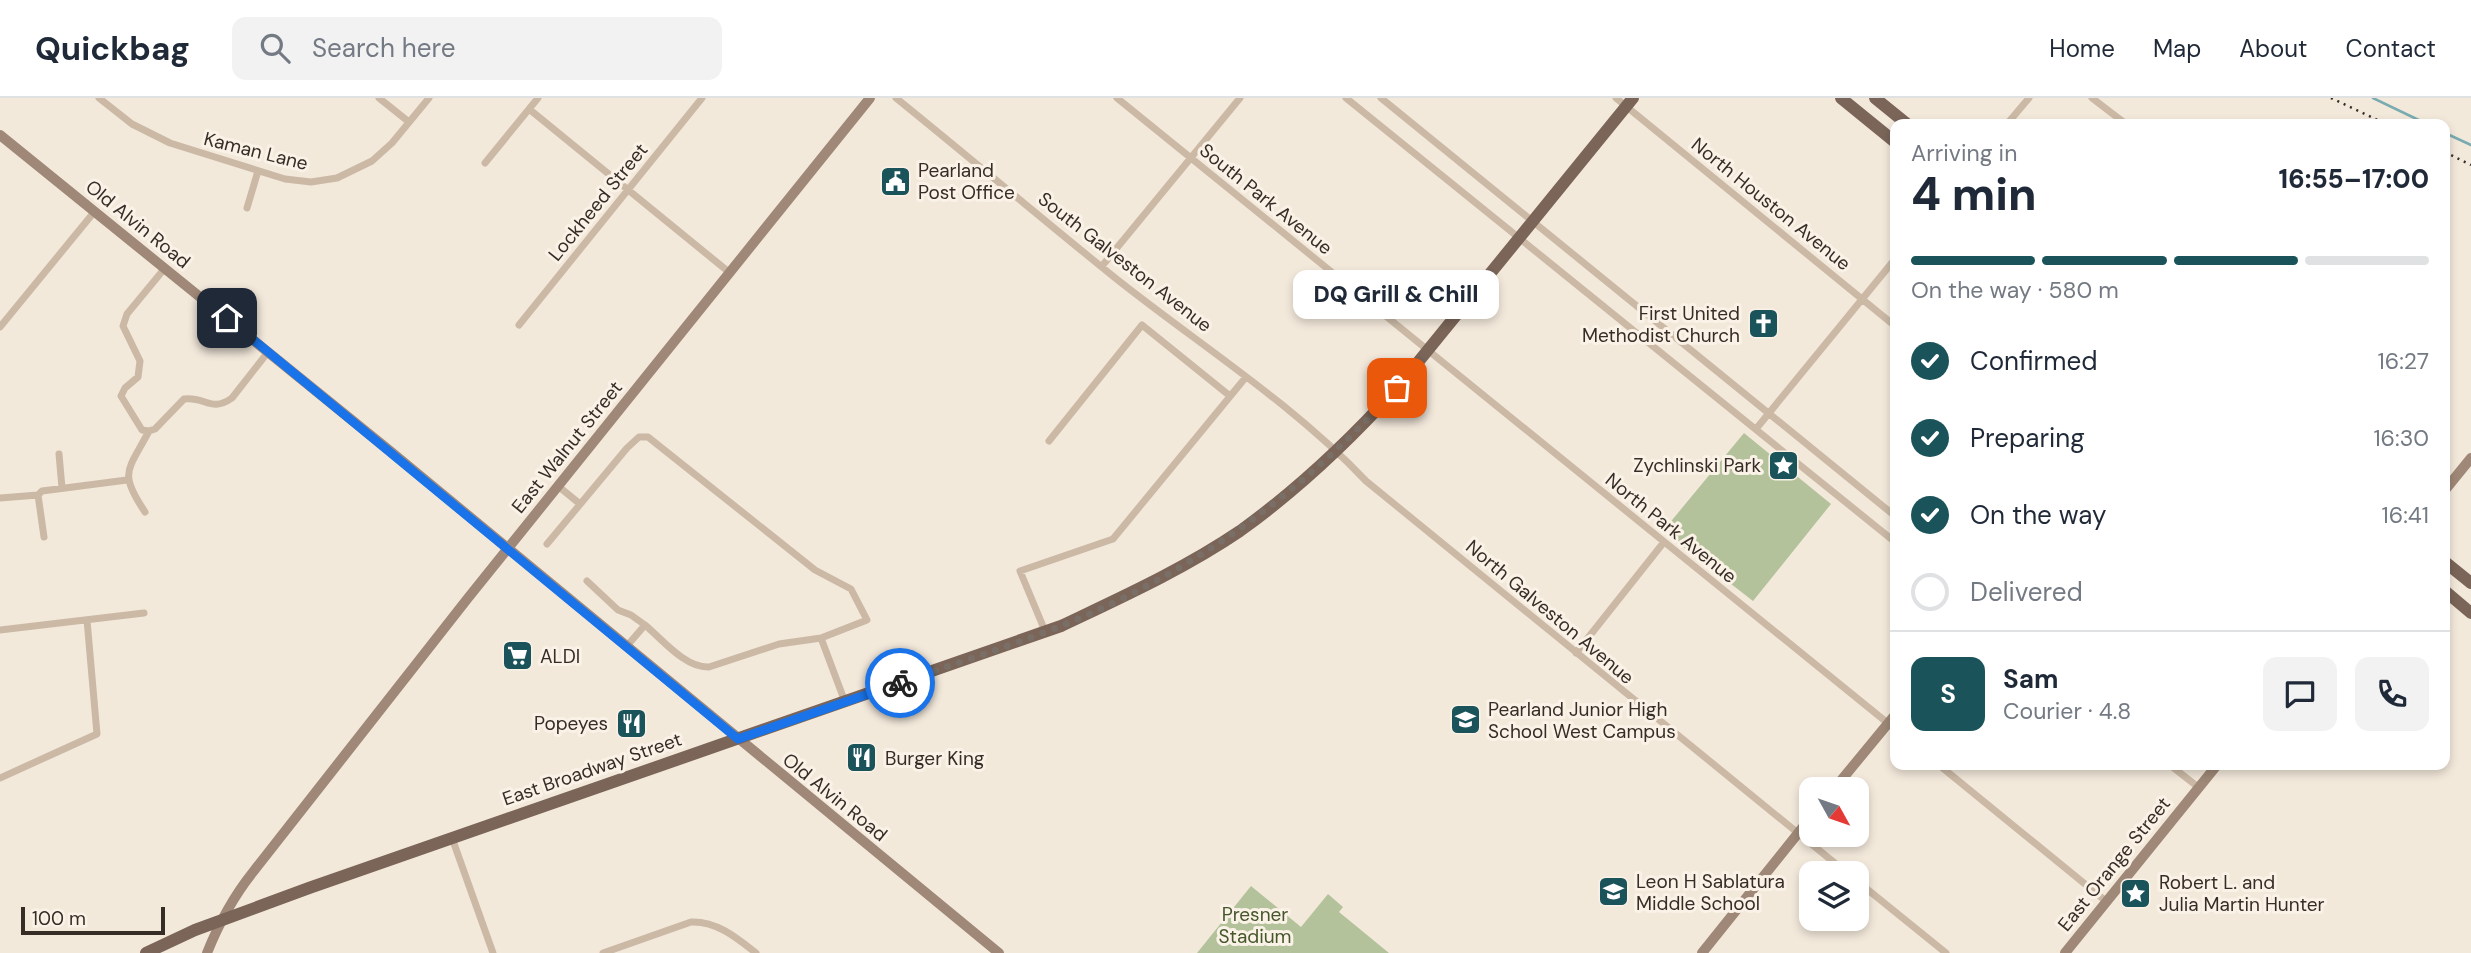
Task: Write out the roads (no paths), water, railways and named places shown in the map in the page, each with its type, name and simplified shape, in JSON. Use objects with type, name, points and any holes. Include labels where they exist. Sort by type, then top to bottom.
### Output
[{"type":"main road","points":[[1841,98],[1890,138]]},
{"type":"main road","points":[[1875,98],[1901,119]]},
{"type":"main road","name":"East Broadway Street","points":[[146,953],[220,921],[452,838],[1045,632],[1135,591],[1206,552],[1284,497],[1377,410],[1531,222],[1625,101]]},
{"type":"main road","points":[[2450,566],[2471,583]]},
{"type":"main road","points":[[2450,595],[2471,612]]},
{"type":"street","name":"Kaman Lane","points":[[99,98],[132,124],[156,138],[298,181],[337,178],[372,161],[392,143],[429,98]]},
{"type":"street","points":[[379,98],[409,122]]},
{"type":"street","points":[[485,163],[538,98]]},
{"type":"street","name":"Lockheed Street","points":[[519,325],[702,98]]},
{"type":"street","name":"East Walnut Street","points":[[207,953],[220,921],[239,890],[508,548],[870,98]]},
{"type":"street","name":"South Galveston Avenue","points":[[896,98],[1102,266],[1336,450]]},
{"type":"street","name":"South Park Avenue","points":[[1117,98],[1427,350]]},
{"type":"street","points":[[1102,266],[1240,98]]},
{"type":"street","points":[[1346,98],[1890,538]]},
{"type":"street","points":[[1381,98],[1890,512]]},
{"type":"street","points":[[2011,119],[2029,98]]},
{"type":"street","points":[[2092,98],[2119,119]]},
{"type":"street","name":"North Houston Avenue","points":[[1625,101],[1890,322]]},
{"type":"street","points":[[529,109],[730,273]]},
{"type":"street","name":"Old Alvin Road","points":[[0,135],[508,548],[999,953]]},
{"type":"street","points":[[247,208],[258,171]]},
{"type":"street","points":[[0,327],[95,211]]},
{"type":"street","points":[[1756,429],[1890,265]]},
{"type":"street","points":[[165,268],[127,314],[123,326],[141,366],[138,377],[124,388],[121,396],[142,430],[155,429],[184,399],[193,398],[211,405],[226,402],[268,352]]},
{"type":"street","points":[[1049,441],[1142,325],[1230,396]]},
{"type":"street","name":"North Park Avenue","points":[[1427,350],[1664,542],[1890,720]]},
{"type":"street","points":[[1045,632],[1020,571],[1113,539],[1246,377]]},
{"type":"street","points":[[145,512],[130,490],[127,480],[129,470],[149,431]]},
{"type":"street","points":[[547,544],[626,448],[639,437],[648,437],[815,570],[851,589],[867,620],[821,638],[779,644],[709,667],[698,667],[631,615],[618,610],[587,581]]},
{"type":"street","name":"North Galveston Avenue","points":[[1336,450],[1366,481],[1832,861]]},
{"type":"street","points":[[59,454],[62,488]]},
{"type":"street","points":[[2450,484],[2471,458]]},
{"type":"street","points":[[0,498],[38,495],[41,491],[127,480]]},
{"type":"street","points":[[558,486],[580,504]]},
{"type":"street","points":[[38,495],[44,537]]},
{"type":"street","points":[[1576,653],[1664,542]]},
{"type":"street","points":[[0,630],[144,612]]},
{"type":"street","points":[[0,778],[97,734],[87,620]]},
{"type":"street","points":[[626,647],[645,625]]},
{"type":"street","points":[[821,638],[845,702]]},
{"type":"street","points":[[1845,777],[1890,725]]},
{"type":"street","points":[[1945,770],[2106,902]]},
{"type":"street","points":[[2176,770],[2198,788]]},
{"type":"street","name":"East Orange Street","points":[[2065,953],[2198,788],[2209,770]]},
{"type":"street","points":[[1702,953],[1799,832]]},
{"type":"street","points":[[452,838],[493,953]]},
{"type":"street","points":[[1869,891],[1946,953]]},
{"type":"street","points":[[603,953],[691,922],[709,924],[735,937],[755,953]]},
{"type":"waterway","points":[[2373,98],[2417,119]]},
{"type":"waterway","points":[[2450,135],[2471,145]]},
{"type":"railway","points":[[2331,98],[2375,119]]},
{"type":"railway","points":[[2450,154],[2471,165]]},
{"type":"place","name":"Pearland Post Office","points":[[895,181]]},
{"type":"place","name":"First United Methodist Church","points":[[1763,324]]},
{"type":"place","name":"DQ Grill & Chill","points":[[1397,388]]},
{"type":"place","name":"Zychlinski Park","points":[[1784,465]]},
{"type":"place","name":"ALDI","points":[[517,656]]},
{"type":"place","name":"Pearland Junior High School West Campus","points":[[1465,720]]},
{"type":"place","name":"Popeyes","points":[[631,723]]},
{"type":"place","name":"Burger King","points":[[862,758]]},
{"type":"place","name":"Leon H Sablatura Middle School","points":[[1613,892]]},
{"type":"place","name":"Robert L. and Julia Martin Hunter","points":[[2136,893]]},
{"type":"park label","name":"Presner Stadium","points":[[1255,925]]}]
